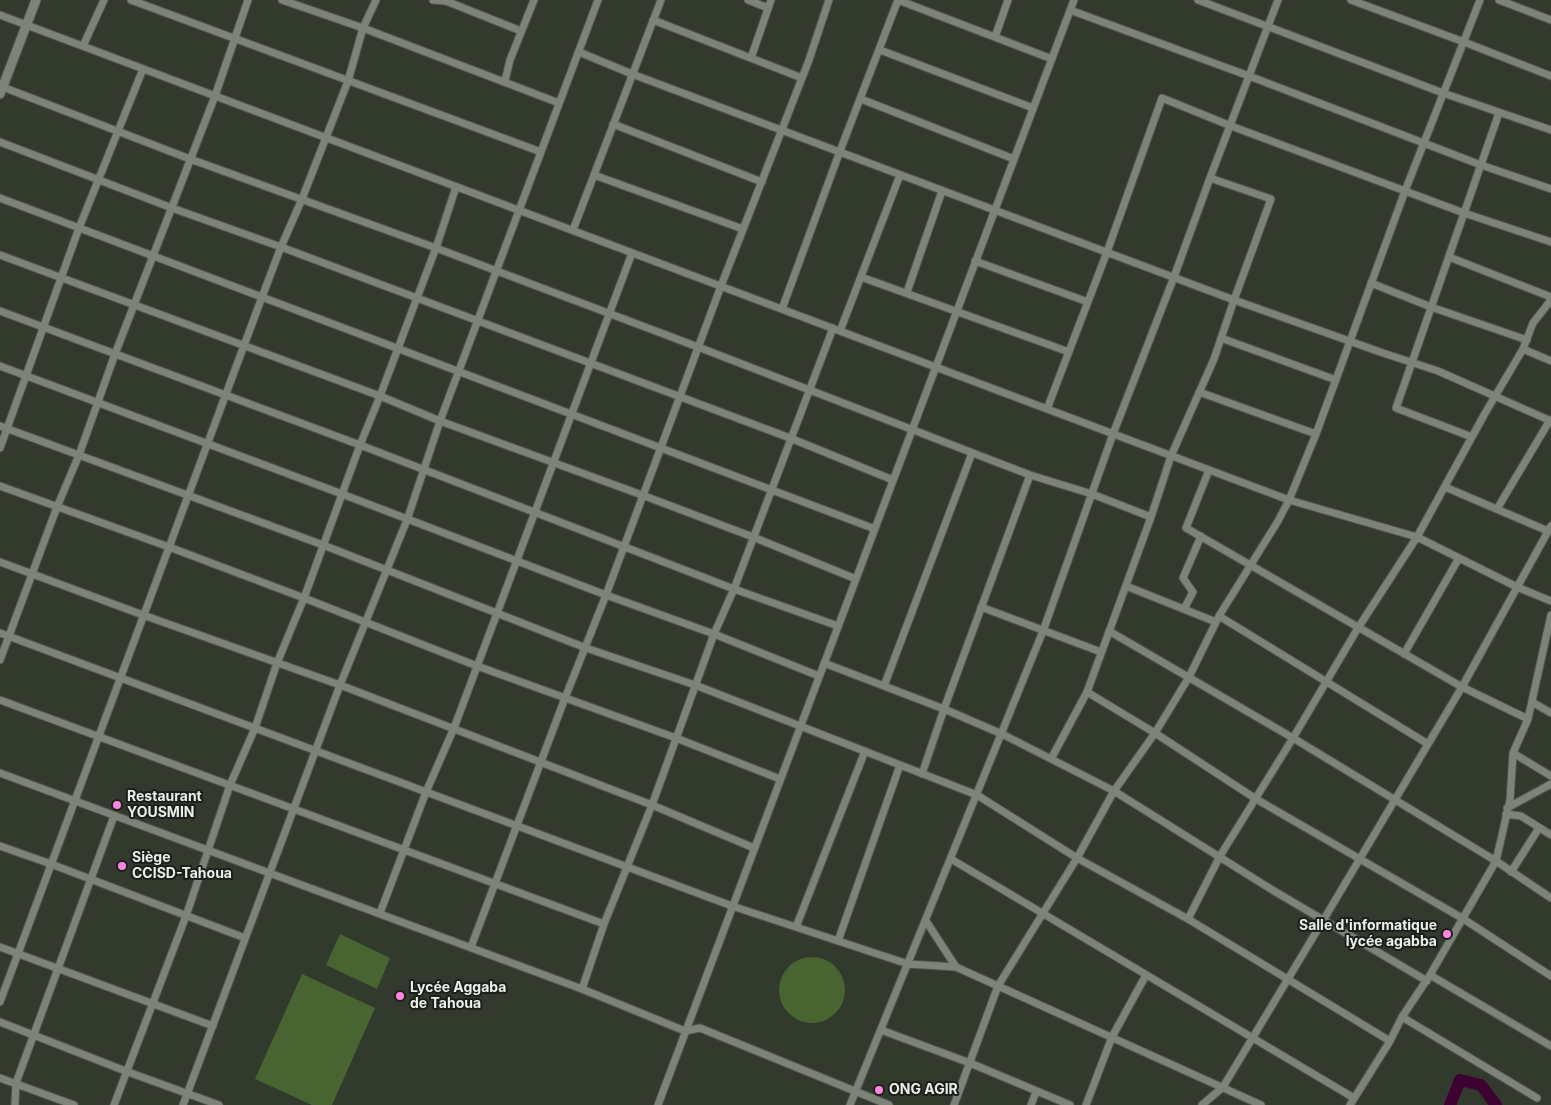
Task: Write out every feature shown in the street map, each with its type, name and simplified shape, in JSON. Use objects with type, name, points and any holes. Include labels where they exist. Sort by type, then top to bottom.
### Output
[{"type":"street","points":[[36,0],[1,89],[436,248],[1030,475],[1092,494],[1151,517]]},
{"type":"street","points":[[83,46],[104,0]]},
{"type":"street","points":[[131,0],[541,152]]},
{"type":"street","points":[[0,660],[57,507],[79,455],[151,256],[172,208],[248,0]]},
{"type":"street","points":[[282,0],[363,28],[559,103]]},
{"type":"street","points":[[0,1002],[188,494],[281,247],[302,199],[348,81],[363,28],[376,0]]},
{"type":"street","points":[[433,0],[446,1],[521,31]]},
{"type":"street","points":[[505,81],[521,31],[534,0]]},
{"type":"street","points":[[183,1105],[340,685],[407,520],[458,371],[598,0]]},
{"type":"street","points":[[573,230],[661,0]]},
{"type":"street","points":[[748,0],[768,8]]},
{"type":"street","points":[[751,58],[771,0]]},
{"type":"street","points":[[471,948],[564,698],[586,648],[679,396],[802,78],[829,0]]},
{"type":"street","points":[[782,309],[898,0],[1052,59]]},
{"type":"street","points":[[995,37],[1008,0]]},
{"type":"street","points":[[658,1105],[1074,0]]},
{"type":"street","points":[[1198,0],[1443,94],[1551,130]]},
{"type":"street","points":[[850,1105],[1043,631],[1113,434],[1174,278],[1278,0]]},
{"type":"street","points":[[1351,0],[1551,76]]},
{"type":"street","points":[[954,1105],[998,986],[1077,858],[1114,792],[1155,733],[1189,677],[1218,619],[1289,500],[1316,434],[1405,191],[1480,0]]},
{"type":"street","points":[[1499,0],[1551,20]]},
{"type":"street","points":[[1070,10],[1481,165],[1551,189]]},
{"type":"street","points":[[0,15],[1289,500],[1417,537],[1517,587],[1551,601]]},
{"type":"street","points":[[653,20],[802,78]]},
{"type":"street","points":[[880,50],[1033,108]]},
{"type":"street","points":[[579,52],[632,74],[1174,278],[1350,341],[1412,361],[1476,386],[1494,396],[1550,420],[1497,509]]},
{"type":"street","points":[[0,448],[4,427],[26,376],[79,228],[143,69]]},
{"type":"street","points":[[1047,409],[1162,98],[1231,126],[1464,213],[1551,242]]},
{"type":"street","points":[[861,99],[1014,159]]},
{"type":"street","points":[[1472,437],[1396,408],[1499,113]]},
{"type":"street","points":[[613,124],[762,182]]},
{"type":"street","points":[[0,142],[790,438],[893,480]]},
{"type":"street","points":[[594,175],[743,229]]},
{"type":"street","points":[[840,331],[900,175]]},
{"type":"street","points":[[1051,759],[1087,692],[1172,456],[1214,359],[1271,199],[1210,178]]},
{"type":"street","points":[[114,1105],[186,916],[230,785],[255,728],[360,445],[436,248],[456,187]]},
{"type":"street","points":[[907,292],[942,191]]},
{"type":"street","points":[[0,198],[875,529]]},
{"type":"street","points":[[380,913],[426,792],[454,728],[632,253]]},
{"type":"street","points":[[0,255],[380,396],[440,421],[642,495],[856,578]]},
{"type":"street","points":[[1188,918],[1220,856],[1358,628],[1417,537],[1494,396],[1523,349],[1534,323],[1551,298],[1449,258]]},
{"type":"street","points":[[976,261],[1088,302]]},
{"type":"street","points":[[861,277],[1069,352]]},
{"type":"street","points":[[1371,284],[1527,340]]},
{"type":"street","points":[[0,311],[360,445],[734,589],[838,626]]},
{"type":"street","points":[[582,989],[604,924],[652,805],[714,634],[734,589],[832,328]]},
{"type":"street","points":[[1221,338],[1336,380]]},
{"type":"street","points":[[1523,349],[1551,361]]},
{"type":"street","points":[[0,366],[98,404],[208,443],[517,562],[714,634],[819,676]]},
{"type":"street","points":[[1199,392],[1316,434]]},
{"type":"street","points":[[4,427],[323,545],[586,648],[695,685],[977,795],[1077,858],[1188,918],[1390,1041]]},
{"type":"street","points":[[884,686],[972,452]]},
{"type":"street","points":[[1209,470],[1186,528],[1252,564],[1358,628],[1462,687],[1528,719]]},
{"type":"street","points":[[922,774],[1030,475]]},
{"type":"street","points":[[0,486],[169,547],[477,666],[676,738],[780,779]]},
{"type":"street","points":[[1202,1105],[1223,1087],[1462,687],[1550,529],[1445,487]]},
{"type":"street","points":[[1184,609],[1192,592],[1183,578],[1201,536]]},
{"type":"street","points":[[1404,654],[1459,558]]},
{"type":"street","points":[[0,562],[454,728],[652,805],[754,848]]},
{"type":"street","points":[[1126,586],[1184,609],[1218,619],[1327,682],[1428,744]]},
{"type":"street","points":[[981,607],[1101,652]]},
{"type":"street","points":[[1350,1105],[1390,1041],[1402,1017],[1429,978],[1496,862],[1510,800],[1513,753],[1528,719],[1551,615]]},
{"type":"street","points":[[1109,631],[1293,738],[1496,862],[1551,898]]},
{"type":"street","points":[[0,633],[732,906],[908,964],[956,967],[1261,1105]]},
{"type":"street","points":[[824,663],[944,709],[1002,734],[1114,792],[1274,891],[1551,1046]]},
{"type":"street","points":[[1087,692],[1256,798],[1462,918],[1551,976]]},
{"type":"street","points":[[0,700],[604,924]]},
{"type":"street","points":[[1532,702],[1551,713]]},
{"type":"street","points":[[796,927],[865,752]]},
{"type":"street","points":[[1513,753],[1551,776]]},
{"type":"street","points":[[838,940],[900,765]]},
{"type":"street","points":[[0,773],[582,989],[685,1031],[700,1028],[889,1105]]},
{"type":"street","points":[[1507,811],[1551,784]]},
{"type":"street","points":[[1507,811],[1521,816],[1551,835]]},
{"type":"street","points":[[15,1105],[16,1083],[114,816]]},
{"type":"street","points":[[1511,872],[1539,828]]},
{"type":"street","points":[[0,846],[245,938]]},
{"type":"street","points":[[951,860],[1354,1098]]},
{"type":"street","points":[[926,921],[956,967]]},
{"type":"street","points":[[0,948],[213,1026]]},
{"type":"street","points":[[1086,1105],[1112,1037],[1146,975]]},
{"type":"street","points":[[1402,1017],[1537,1098]]},
{"type":"street","points":[[0,1022],[219,1105]]},
{"type":"street","points":[[881,1030],[970,1063],[1070,1105]]},
{"type":"street","points":[[0,1078],[74,1105]]},
{"type":"street","points":[[1031,1105],[1036,1092]]},
{"type":"green space","points":[[340,934],[390,958],[377,989],[326,965]]},
{"type":"green space","points":[[818,957],[836,966],[843,977],[845,990],[843,1003],[836,1014],[825,1021],[806,1023],[788,1014],[781,1003],[779,984],[788,966],[799,959]]},
{"type":"green space","points":[[302,974],[375,1008],[332,1105],[312,1105],[255,1079]]},
{"type":"waterway","points":[[1450,1105],[1460,1080],[1481,1085],[1496,1105]]},
{"type":"place","name":"Restaurant YOUSMIN","points":[[117,805]]},
{"type":"place","name":"Siège CCISD-Tahoua","points":[[122,866]]},
{"type":"place","name":"Salle d'informatique lycée agabba","points":[[1447,934]]},
{"type":"place","name":"Lycée Aggaba de Tahoua","points":[[400,996]]},
{"type":"place","name":"ONG AGIR","points":[[879,1090]]}]
